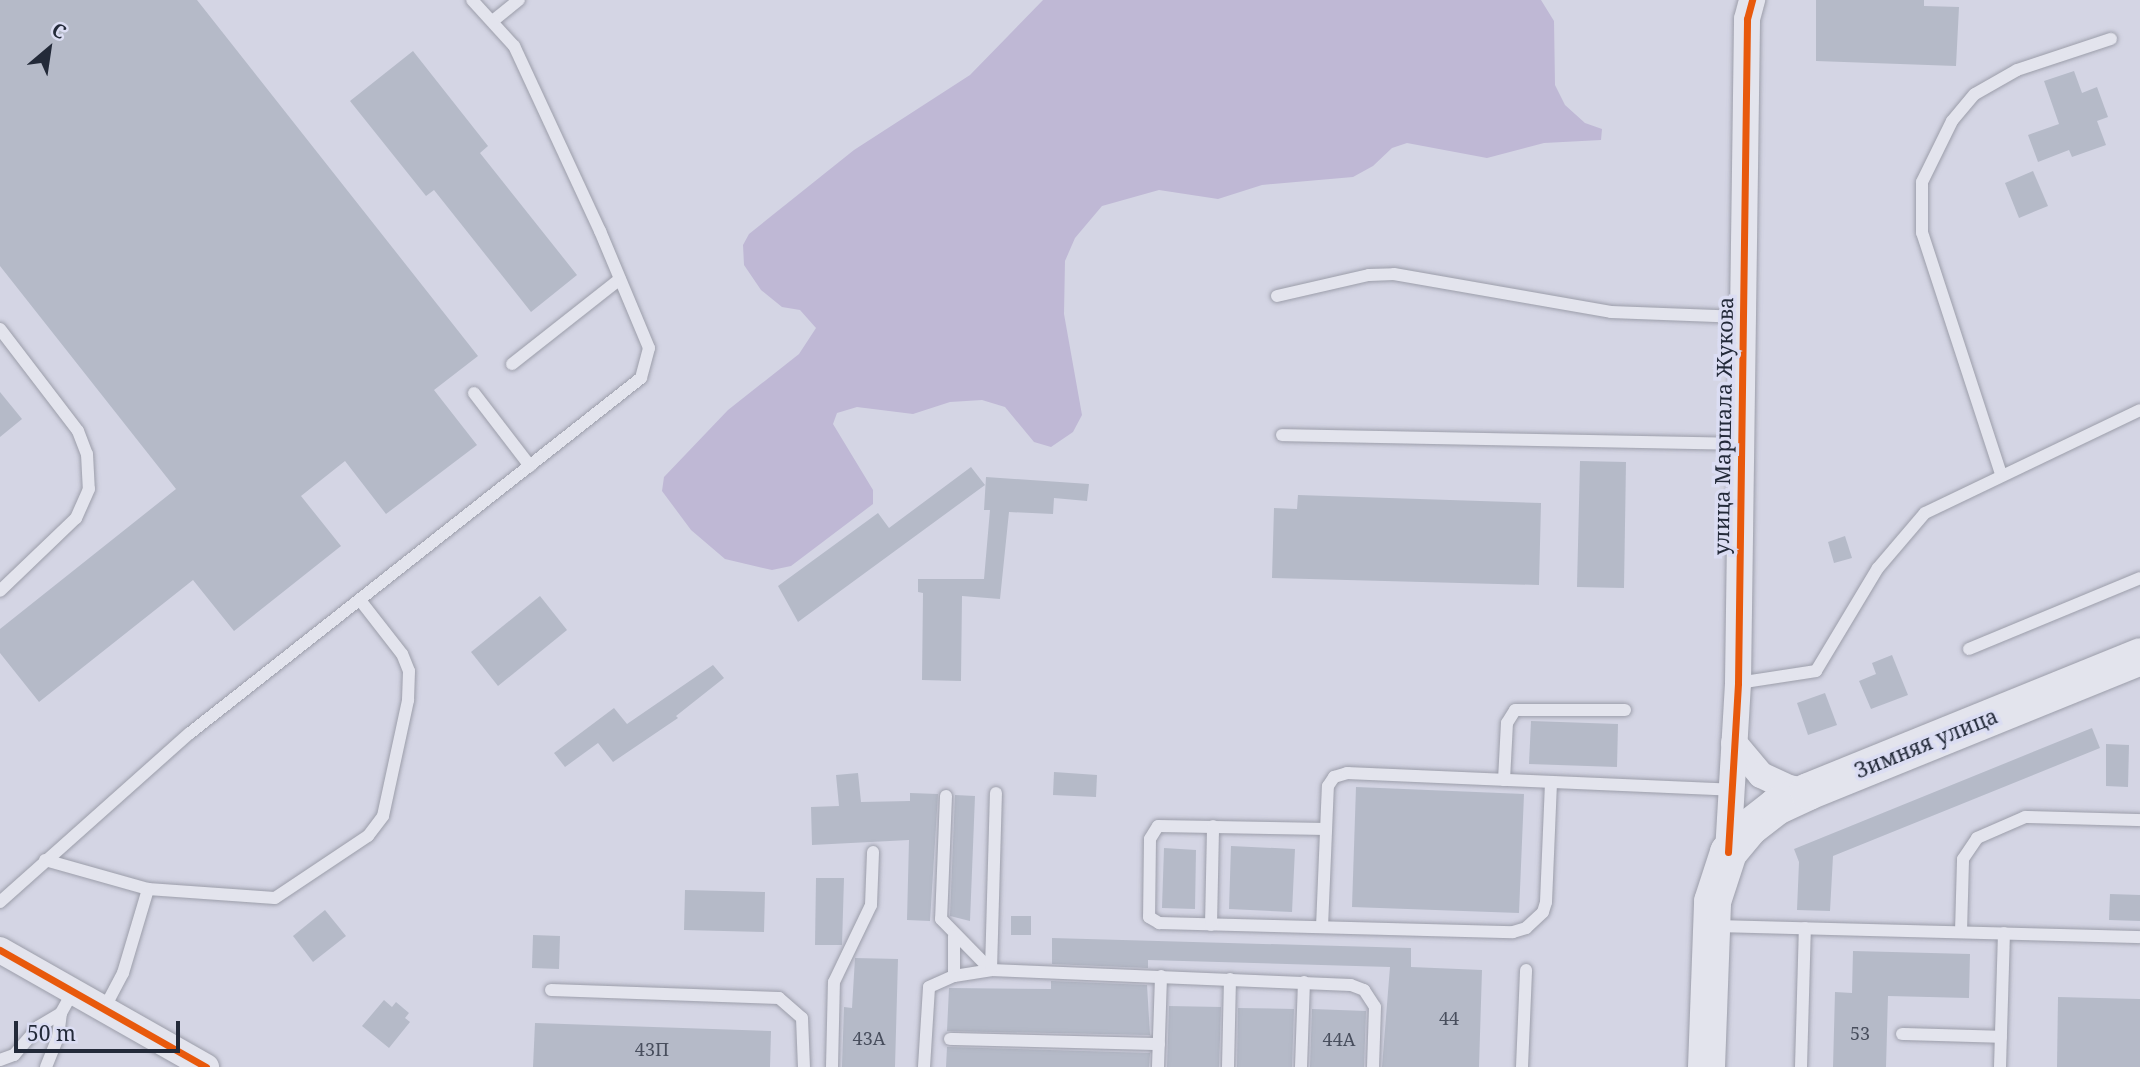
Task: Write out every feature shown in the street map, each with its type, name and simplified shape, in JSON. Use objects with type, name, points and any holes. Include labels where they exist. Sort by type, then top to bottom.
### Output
[{"type":"main road","name":"Зимняя улица","points":[[1728,852],[1760,816],[1808,791],[2140,656]]},
{"type":"main road","name":"улица Маршала Жукова","points":[[1706,1067],[1710,926],[1715,886],[1728,852]]},
{"type":"street","name":"улица Маршала Жукова","points":[[1728,852],[1738,683],[1746,19],[1752,0]]},
{"type":"street","points":[[1734,743],[1761,775],[1789,788],[1808,791]]},
{"type":"street","points":[[1732,790],[1808,791]]},
{"type":"street","points":[[0,950],[67,1002],[104,1009],[206,1067]]},
{"type":"lane","points":[[0,902],[190,733],[641,378],[649,348],[620,279],[514,46],[494,20],[472,0]]},
{"type":"lane","points":[[494,20],[519,0]]},
{"type":"lane","points":[[2001,474],[1922,233],[1923,182],[1952,121],[1975,94],[2017,70],[2111,39]]},
{"type":"lane","points":[[1277,296],[1369,275],[1394,275],[1611,312],[1742,317]]},
{"type":"lane","points":[[512,364],[620,279]]},
{"type":"lane","points":[[0,329],[78,431],[86,454],[89,489],[76,518],[0,591]]},
{"type":"lane","points":[[474,393],[530,466]]},
{"type":"lane","points":[[1738,683],[1816,671],[1878,568],[1912,525],[1941,502],[2140,410]]},
{"type":"lane","points":[[1282,435],[1740,444]]},
{"type":"lane","points":[[1969,649],[2140,578]]},
{"type":"lane","points":[[45,860],[148,889],[275,898],[298,887],[377,828],[383,816],[408,700],[409,671],[402,654],[360,600]]},
{"type":"lane","points":[[1504,780],[1507,723],[1515,710],[1625,710]]},
{"type":"lane","points":[[1322,928],[1328,786],[1334,777],[1347,773],[1732,790]]},
{"type":"lane","points":[[1326,829],[1165,824],[1152,832],[1148,913],[1159,923],[1513,932],[1526,929],[1543,912],[1546,902],[1551,782]]},
{"type":"lane","points":[[991,970],[996,793]]},
{"type":"lane","points":[[946,796],[941,919],[954,936],[991,970]]},
{"type":"lane","points":[[1961,932],[1963,859],[1977,838],[2025,817],[2140,820]]},
{"type":"lane","points":[[1211,925],[1213,825]]},
{"type":"lane","points":[[832,1067],[834,982],[872,905],[873,852]]},
{"type":"lane","points":[[104,1009],[123,973],[148,889]]},
{"type":"lane","points":[[1710,926],[2140,937]]},
{"type":"lane","points":[[1801,1067],[1805,928]]},
{"type":"lane","points":[[2000,1067],[2004,933]]},
{"type":"lane","points":[[954,936],[954,976]]},
{"type":"lane","points":[[924,1067],[926,994],[934,983],[954,976],[991,970],[1351,985],[1372,998],[1373,1067]]},
{"type":"lane","points":[[1522,1067],[1526,970]]},
{"type":"lane","points":[[1158,1067],[1161,976]]},
{"type":"lane","points":[[1228,1067],[1230,979]]},
{"type":"lane","points":[[1301,1067],[1304,982]]},
{"type":"lane","points":[[551,990],[779,998],[802,1018],[804,1067]]},
{"type":"lane","points":[[0,1060],[14,1055],[38,1027],[67,1002]]},
{"type":"lane","points":[[46,1067],[58,1037],[67,1002]]},
{"type":"lane","points":[[1902,1034],[2001,1037]]},
{"type":"lane","points":[[950,1039],[1159,1044]]},
{"type":"shaded area","points":[[1043,0],[1541,0],[1554,21],[1555,85],[1565,105],[1585,123],[1602,129],[1601,140],[1544,143],[1487,158],[1407,143],[1392,148],[1373,166],[1353,177],[1262,185],[1218,199],[1159,190],[1102,206],[1075,238],[1065,261],[1064,314],[1082,415],[1073,432],[1051,447],[1034,442],[1005,407],[982,400],[950,402],[913,414],[857,407],[837,413],[833,424],[873,490],[873,504],[791,566],[772,570],[725,559],[691,530],[662,491],[664,477],[728,410],[799,354],[816,328],[800,310],[782,307],[761,290],[744,265],[743,245],[749,234],[854,150],[970,75]]},
{"type":"building","points":[[0,0],[197,0],[478,356],[434,390],[477,445],[386,514],[345,461],[301,496],[341,546],[234,631],[193,580],[39,702],[0,653],[0,629],[176,489],[0,266]]},
{"type":"building","points":[[1816,0],[1924,0],[1924,6],[1959,7],[1956,66],[1816,61]]},
{"type":"building","points":[[413,51],[488,146],[480,153],[577,275],[531,312],[434,190],[426,196],[350,101]]},
{"type":"building","points":[[2074,71],[2082,93],[2097,87],[2108,117],[2097,121],[2106,145],[2072,157],[2069,150],[2038,162],[2028,135],[2059,124],[2044,81]]},
{"type":"building","points":[[2033,171],[2048,206],[2019,218],[2005,183]]},
{"type":"building","points":[[0,392],[22,419],[0,437]]},
{"type":"building","points":[[1580,461],[1626,462],[1624,588],[1577,587]]},
{"type":"building","points":[[971,467],[985,485],[798,622],[778,586],[878,513],[889,528]]},
{"type":"building","points":[[986,477],[1089,484],[1087,501],[1054,498],[1053,514],[1009,512],[1000,599],[962,596],[961,681],[922,680],[923,593],[918,592],[918,579],[984,579],[990,510],[984,510]]},
{"type":"building","points":[[1298,495],[1541,503],[1539,585],[1272,578],[1274,508],[1297,509]]},
{"type":"building","points":[[1845,536],[1852,558],[1834,563],[1828,542]]},
{"type":"building","points":[[540,596],[567,630],[498,686],[471,652]]},
{"type":"building","points":[[1892,655],[1908,695],[1871,709],[1859,681],[1876,674],[1872,663]]},
{"type":"building","points":[[713,665],[724,678],[676,716],[678,718],[613,762],[598,743],[565,767],[554,753],[614,708],[627,724]]},
{"type":"building","points":[[1825,693],[1837,725],[1808,735],[1797,703]]},
{"type":"building","points":[[1531,721],[1618,724],[1617,767],[1529,764]]},
{"type":"building","points":[[2092,728],[2100,748],[1833,856],[1830,911],[1797,910],[1799,862],[1794,849]]},
{"type":"building","points":[[2106,744],[2129,745],[2128,787],[2106,786]]},
{"type":"building","points":[[1054,772],[1097,775],[1096,797],[1053,795]]},
{"type":"building","points":[[858,773],[861,802],[910,801],[910,793],[938,794],[930,921],[907,920],[909,840],[812,845],[811,807],[839,806],[836,775]]},
{"type":"building","points":[[1356,787],[1524,794],[1519,913],[1352,907]]},
{"type":"building","points":[[955,795],[975,796],[970,921],[950,916]]},
{"type":"building","points":[[1231,846],[1295,849],[1292,912],[1229,909]]},
{"type":"building","points":[[1164,848],[1196,850],[1195,909],[1162,908]]},
{"type":"building","points":[[816,878],[844,878],[842,945],[815,945]]},
{"type":"building","points":[[685,890],[765,892],[764,932],[684,930]]},
{"type":"building","points":[[2110,894],[2140,895],[2140,921],[2109,920]]},
{"type":"building","points":[[325,910],[346,936],[313,962],[293,936]]},
{"type":"building","points":[[1011,916],[1031,916],[1031,935],[1011,935]]},
{"type":"building","points":[[533,935],[560,936],[559,969],[532,968]]},
{"type":"building","points":[[1052,938],[1411,948],[1411,967],[1482,970],[1479,1067],[1382,1067],[1390,967],[1148,960],[1148,968],[1052,964]]},
{"type":"building","points":[[1853,951],[1970,954],[1969,998],[1888,996],[1886,1067],[1833,1067],[1835,992],[1852,993]]},
{"type":"building","points":[[855,958],[898,959],[895,1067],[842,1067],[844,1007],[852,1008]]},
{"type":"building","points":[[1051,981],[1147,985],[1150,1035],[947,1031],[949,988],[1051,989]]},
{"type":"building","points":[[2058,997],[2140,999],[2140,1067],[2057,1067]]},
{"type":"building","points":[[384,1000],[392,1007],[396,1002],[409,1013],[405,1018],[410,1022],[389,1048],[362,1026]]},
{"type":"building","points":[[1169,1006],[1221,1007],[1219,1067],[1167,1067]]},
{"type":"building","points":[[1238,1008],[1294,1009],[1292,1067],[1237,1067]]},
{"type":"building","points":[[1312,1009],[1366,1011],[1364,1067],[1310,1067]]},
{"type":"building","points":[[535,1023],[771,1031],[770,1067],[533,1067]]},
{"type":"building","points":[[947,1047],[1150,1053],[1149,1067],[946,1067]]},
{"type":"cycle path","points":[[1728,852],[1738,683],[1747,19],[1752,0]]},
{"type":"cycle path","points":[[0,950],[206,1067]]}]
